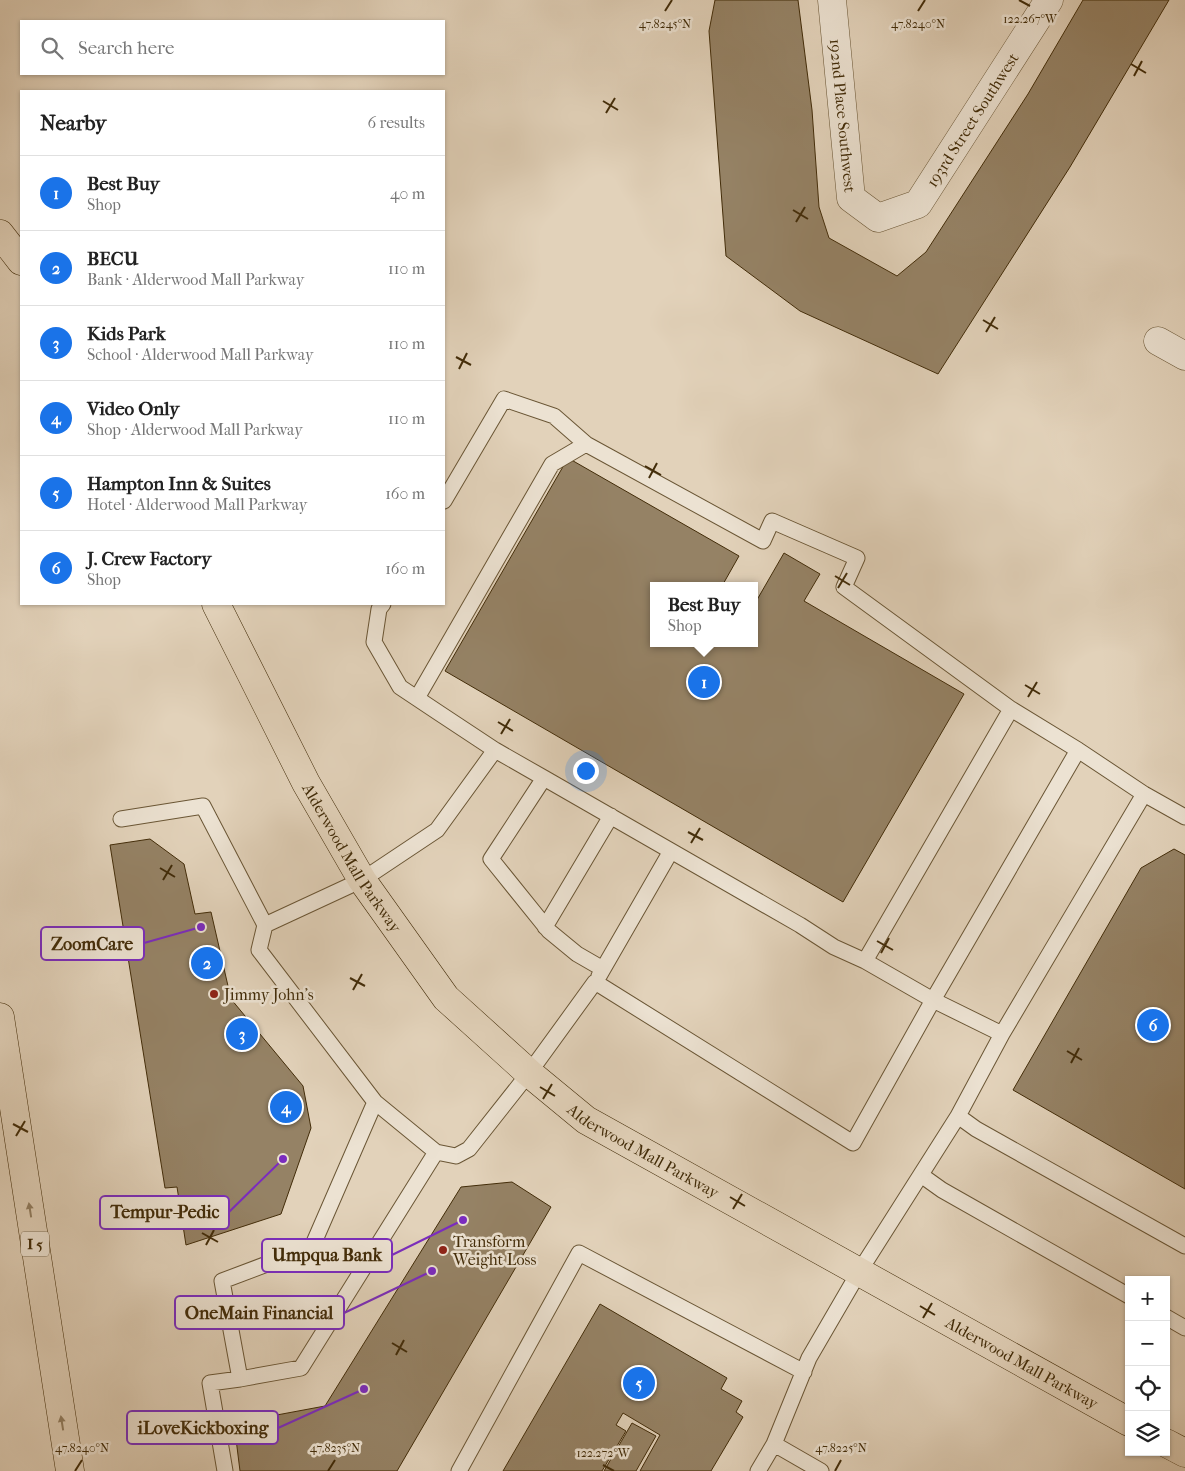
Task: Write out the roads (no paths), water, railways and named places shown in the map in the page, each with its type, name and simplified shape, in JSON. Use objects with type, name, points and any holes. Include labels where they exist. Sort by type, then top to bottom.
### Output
[{"type":"main road","name":"Alderwood Mall Parkway","points":[[217,605],[306,783],[362,880],[446,998],[529,1073],[586,1120],[1125,1420]]},
{"type":"main road","name":"I 5","points":[[0,1017],[70,1471]]},
{"type":"main road","points":[[1170,1445],[1185,1453]]},
{"type":"street","name":"192nd Place Southwest","points":[[832,0],[851,198],[878,218]]},
{"type":"street","name":"193rd Street Southwest","points":[[878,218],[918,204],[1049,0]]},
{"type":"street","points":[[1158,341],[1185,356]]},
{"type":"lane","points":[[445,499],[504,399],[554,416],[586,444],[763,541],[772,521],[856,558],[844,586],[1011,709],[1078,750],[1144,794],[1185,817]]},
{"type":"lane","points":[[417,698],[552,464],[586,444]]},
{"type":"lane","points":[[382,605],[374,642],[400,687],[495,750],[800,925],[834,947],[865,961],[933,1000],[1002,1034]]},
{"type":"lane","points":[[865,961],[1011,709]]},
{"type":"lane","points":[[265,925],[362,880],[437,830],[495,750]]},
{"type":"lane","points":[[544,778],[491,859],[549,931],[599,975],[853,1143],[933,1000],[1078,750]]},
{"type":"lane","points":[[758,1471],[774,1444],[809,1358],[859,1272],[958,1116],[1002,1034],[1144,794]]},
{"type":"lane","points":[[121,819],[203,806],[265,925],[259,950],[375,1102],[436,1152],[456,1156],[469,1149],[529,1073],[599,975],[671,851]]},
{"type":"lane","points":[[546,927],[611,816]]},
{"type":"lane","points":[[240,1379],[222,1281],[312,1247],[375,1102]]},
{"type":"lane","points":[[958,1116],[976,1129],[1185,1246]]},
{"type":"lane","points":[[225,1471],[210,1383],[302,1368],[436,1152]]},
{"type":"lane","points":[[921,1174],[942,1190],[1125,1294]]},
{"type":"lane","points":[[459,1471],[579,1253],[804,1372]]},
{"type":"lane","points":[[1170,1319],[1185,1328]]},
{"type":"lane","points":[[774,1444],[816,1470]]},
{"type":"place","name":"Best Buy","points":[[704,682]]},
{"type":"place","name":"ZoomCare","points":[[201,927]]},
{"type":"place","name":"BECU","points":[[207,963]]},
{"type":"place","name":"Jimmy John's","points":[[214,994]]},
{"type":"place","name":"J. Crew Factory","points":[[1153,1025]]},
{"type":"place","name":"Kids Park","points":[[242,1034]]},
{"type":"place","name":"Video Only","points":[[286,1107]]},
{"type":"place","name":"Tempur-Pedic","points":[[283,1159]]},
{"type":"place","name":"Umpqua Bank","points":[[463,1220]]},
{"type":"place","name":"Transform Weight Loss","points":[[443,1250]]},
{"type":"place","name":"OneMain Financial","points":[[432,1271]]},
{"type":"place","name":"Hampton Inn & Suites","points":[[639,1383]]},
{"type":"place","name":"iLoveKickboxing","points":[[364,1389]]}]
